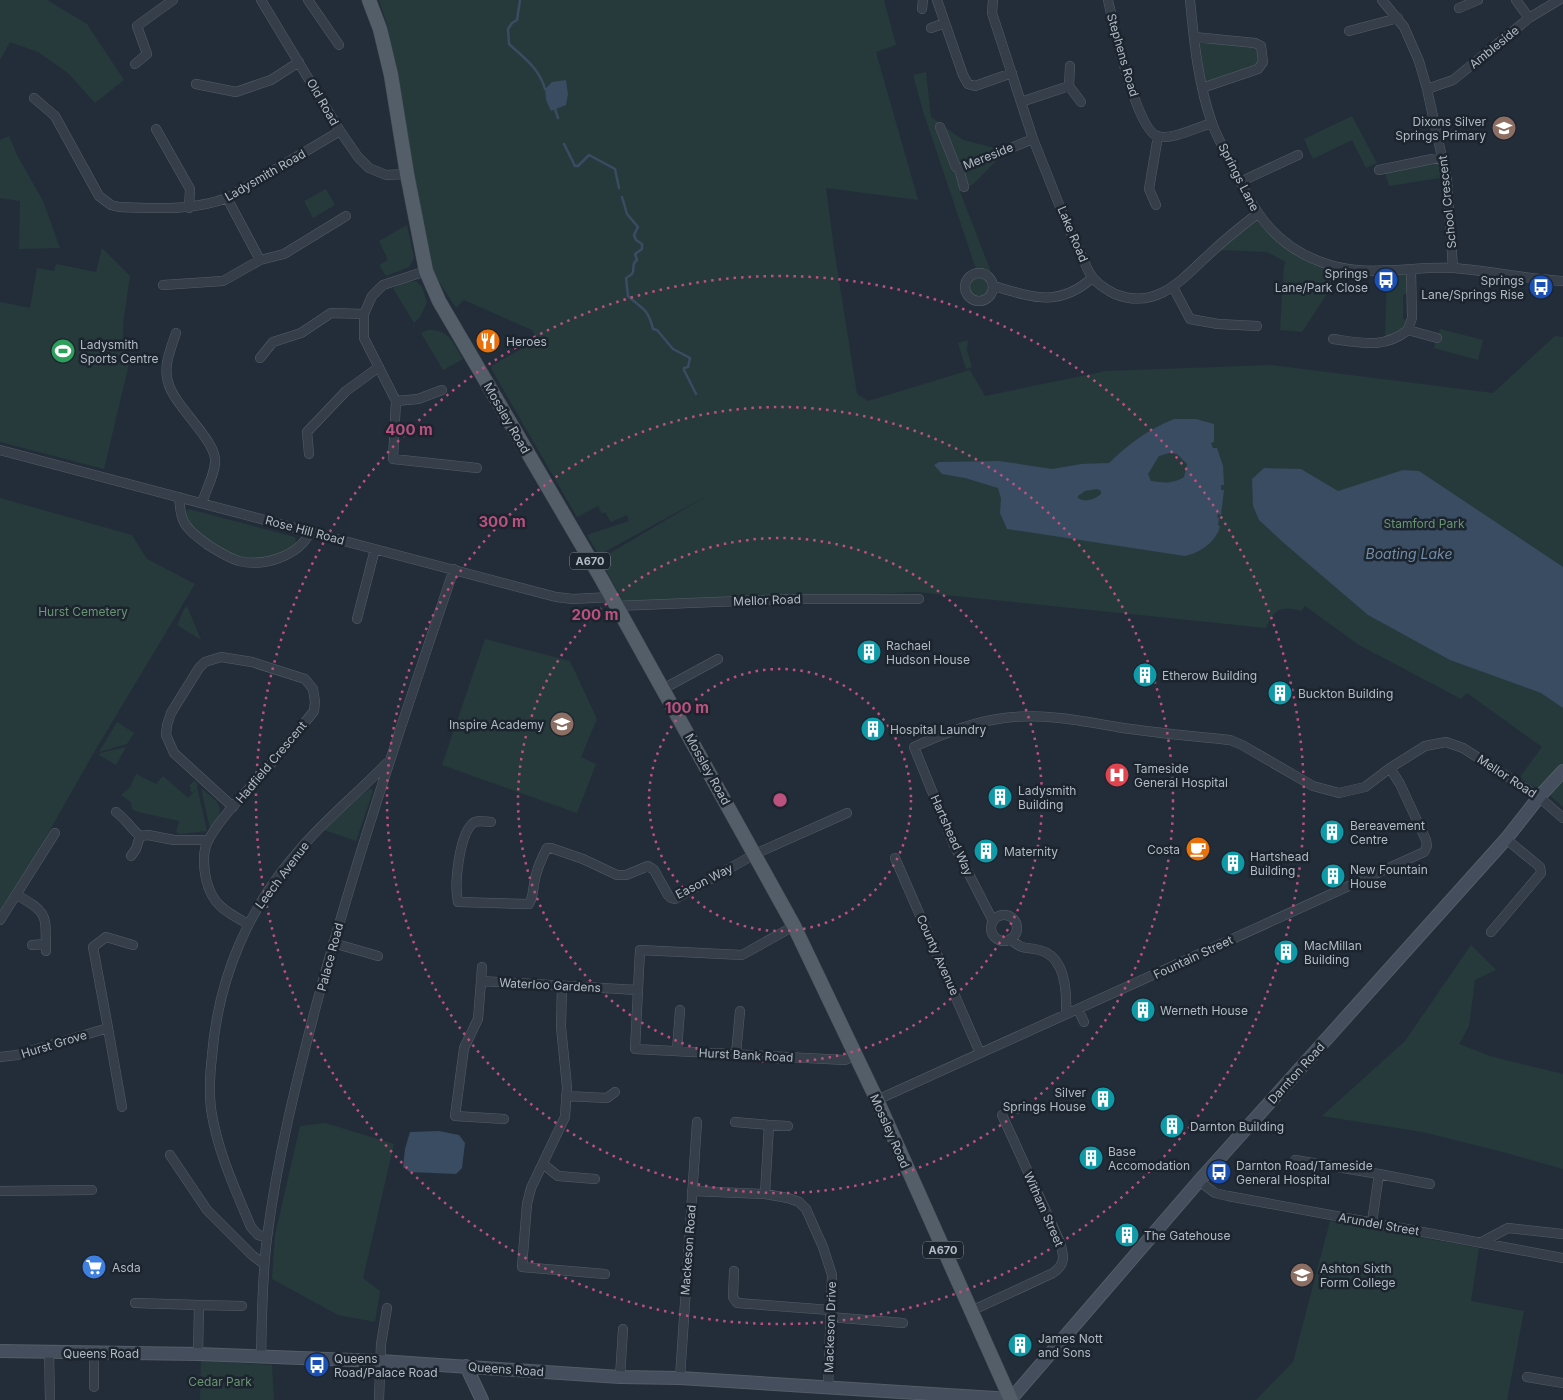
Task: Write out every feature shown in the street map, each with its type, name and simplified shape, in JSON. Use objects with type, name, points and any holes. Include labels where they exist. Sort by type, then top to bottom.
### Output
[{"type":"main road","name":"Mossley Road","points":[[369,0],[380,29],[391,74],[407,174],[426,271],[439,301],[614,602],[794,926],[877,1100],[1011,1400]]},
{"type":"main road","name":"Darnton Road","points":[[1011,1400],[1199,1181],[1506,839],[1539,797],[1563,771]]},
{"type":"main road","name":"Queens Road","points":[[0,1351],[198,1354],[380,1361],[620,1377],[680,1378],[1011,1400]]},
{"type":"main road","points":[[466,1366],[482,1400]]},
{"type":"street","points":[[135,64],[147,54],[137,26],[173,0]]},
{"type":"street","points":[[308,0],[339,45]]},
{"type":"street","points":[[937,0],[963,75],[968,84],[974,86],[1012,73]]},
{"type":"street","name":"Lake Road","points":[[993,0],[992,14],[1033,139],[1068,227],[1092,278],[1108,291],[1135,298],[1155,296],[1173,287],[1216,247],[1257,214]]},
{"type":"street","name":"Stephens Road","points":[[1108,0],[1128,80],[1146,125],[1152,133],[1158,136]]},
{"type":"street","name":"Springs Lane","points":[[1190,0],[1202,88],[1212,123],[1257,214],[1266,226],[1288,246],[1331,265],[1370,270],[1453,268],[1540,280],[1563,281]]},
{"type":"street","name":"School Crescent","points":[[1382,0],[1398,18],[1411,40],[1427,89],[1442,157],[1449,204],[1453,268]]},
{"type":"street","points":[[1458,8],[1475,0]]},
{"type":"street","points":[[1516,0],[1529,18]]},
{"type":"street","name":"Ambleside","points":[[1427,89],[1453,80],[1529,18],[1559,0]]},
{"type":"street","name":"Old Road","points":[[265,1],[340,131],[358,157],[369,168],[386,175],[407,174]]},
{"type":"street","points":[[1349,32],[1398,18]]},
{"type":"street","points":[[931,28],[945,23]]},
{"type":"street","points":[[1194,37],[1255,43],[1261,46],[1263,62],[1258,68],[1202,88]]},
{"type":"street","points":[[196,84],[236,92],[271,80],[299,62]]},
{"type":"street","points":[[1070,66],[1069,86],[1081,102]]},
{"type":"street","points":[[1021,102],[1069,86]]},
{"type":"street","name":"Ladysmith Road","points":[[34,98],[55,116],[99,196],[111,205],[119,207],[189,208],[210,204],[226,198],[340,131]]},
{"type":"street","points":[[1156,205],[1149,189],[1158,136],[1171,136],[1212,123]]},
{"type":"street","name":"Mereside","points":[[940,127],[956,167],[959,169],[1033,139]]},
{"type":"street","points":[[156,129],[190,188],[189,208]]},
{"type":"street","points":[[1240,182],[1298,155]]},
{"type":"street","points":[[1379,170],[1442,157]]},
{"type":"street","points":[[959,169],[964,187]]},
{"type":"street","points":[[226,198],[260,260]]},
{"type":"street","points":[[163,286],[223,281],[260,260],[284,254],[346,216]]},
{"type":"street","points":[[1333,339],[1374,344],[1393,340],[1408,330],[1412,318],[1411,270]]},
{"type":"street","points":[[426,271],[383,285],[372,296],[364,314],[364,338],[396,401],[393,458],[477,468]]},
{"type":"street","points":[[994,286],[1024,296],[1046,298],[1073,291],[1092,278]]},
{"type":"street","points":[[1173,287],[1190,319],[1218,324],[1257,326]]},
{"type":"street","points":[[260,358],[273,342],[301,333],[331,313],[364,314]]},
{"type":"street","points":[[1408,330],[1436,338]]},
{"type":"street","points":[[176,333],[167,358],[167,380],[174,397],[209,442],[216,461],[202,503]]},
{"type":"street","points":[[309,454],[307,432],[346,391],[379,368]]},
{"type":"street","points":[[396,401],[418,399],[442,390]]},
{"type":"street","name":"Rose Hill Road","points":[[0,450],[556,597],[614,602]]},
{"type":"street","points":[[179,497],[183,520],[190,530],[212,547],[237,560],[254,562],[288,555],[300,546],[310,532]]},
{"type":"street","points":[[357,619],[375,549]]},
{"type":"street","name":"Palace Road","points":[[261,1357],[264,1264],[267,1237],[280,1156],[298,1072],[333,944],[388,762],[454,569]]},
{"type":"street","name":"Mellor Road","points":[[614,602],[919,599]]},
{"type":"street","name":"Hadfield Crescent","points":[[233,807],[174,753],[166,735],[167,724],[171,714],[199,668],[205,662],[221,657],[252,662],[305,679],[313,689],[315,702],[314,711],[233,807],[208,840],[205,847],[204,865],[208,888],[214,900],[228,913],[248,924]]},
{"type":"street","points":[[663,689],[718,659]]},
{"type":"street","name":"Hartshead Way","points":[[993,921],[951,839],[914,747],[935,738],[974,725],[1004,718],[1048,716],[1230,740],[1313,786],[1339,793],[1365,787],[1390,768]]},
{"type":"street","name":"Mellor Road","points":[[1390,768],[1425,746],[1446,742],[1463,748],[1539,797],[1563,818]]},
{"type":"street","name":"Leech Avenue","points":[[267,1237],[258,1235],[251,1227],[226,1166],[211,1108],[211,1071],[214,1035],[220,1004],[229,970],[248,924],[264,897],[300,849],[336,810],[388,762]]},
{"type":"street","name":"Fountain Street","points":[[877,1100],[1424,852],[1427,846],[1426,840],[1400,784],[1390,768]]},
{"type":"street","points":[[116,812],[126,819],[133,830],[140,836],[148,835],[174,840],[208,840]]},
{"type":"street","points":[[754,854],[847,813]]},
{"type":"street","name":"Eason Way","points":[[491,822],[480,821],[472,824],[462,842],[456,881],[458,902],[529,904],[533,897],[538,868],[548,848],[583,859],[617,874],[626,875],[648,866],[654,870],[668,895],[675,899],[754,854]]},
{"type":"street","points":[[0,920],[55,833]]},
{"type":"street","points":[[131,856],[136,849],[140,836]]},
{"type":"street","points":[[1491,932],[1541,873],[1540,867],[1506,839]]},
{"type":"street","name":"County Avenue","points":[[895,858],[980,1053]]},
{"type":"street","points":[[17,895],[37,906],[42,911],[46,948],[32,945]]},
{"type":"street","points":[[1003,915],[1014,920],[1016,928],[1013,936],[1010,939],[1002,940],[994,937],[991,929],[993,921],[1003,915]]},
{"type":"street","points":[[637,990],[640,950],[742,955],[794,926]]},
{"type":"street","points":[[122,1106],[93,947],[106,937],[133,945]]},
{"type":"street","points":[[1010,939],[1021,948],[1040,950],[1052,956],[1060,968],[1066,983],[1066,1014]]},
{"type":"street","points":[[333,944],[378,956]]},
{"type":"street","points":[[481,981],[482,967]]},
{"type":"street","name":"Waterloo Gardens","points":[[504,1119],[455,1116],[464,1048],[478,1019],[481,981],[637,990]]},
{"type":"street","points":[[562,986],[561,1027],[567,1087],[565,1117],[531,1188],[527,1204],[522,1267],[605,1274]]},
{"type":"street","name":"Hurst Bank Road","points":[[637,990],[635,1049],[845,1060],[856,1055]]},
{"type":"street","points":[[1078,1009],[1084,1022]]},
{"type":"street","points":[[677,1050],[680,1010]]},
{"type":"street","points":[[736,1054],[740,1011]]},
{"type":"street","name":"Hurst Grove","points":[[0,1057],[17,1055],[108,1028]]},
{"type":"street","points":[[566,1096],[607,1098],[615,1092]]},
{"type":"street","name":"Witham Street","points":[[971,1311],[1054,1273],[1064,1262],[1064,1254],[1060,1242],[1002,1115]]},
{"type":"street","name":"Mackeson Road","points":[[680,1378],[697,1122]]},
{"type":"street","points":[[735,1122],[788,1126]]},
{"type":"street","points":[[765,1194],[769,1125]]},
{"type":"street","points":[[170,1155],[207,1210],[252,1256],[264,1264]]},
{"type":"street","points":[[1294,1160],[1430,1184]]},
{"type":"street","points":[[543,1164],[558,1176],[595,1179]]},
{"type":"street","points":[[1372,1222],[1379,1174]]},
{"type":"street","name":"Arundel Street","points":[[1199,1181],[1215,1193],[1228,1196],[1563,1258]]},
{"type":"street","points":[[0,1191],[92,1190]]},
{"type":"street","name":"Mackeson Drive","points":[[692,1191],[765,1194],[794,1200],[806,1209],[823,1247],[832,1275],[828,1388]]},
{"type":"street","points":[[1480,1242],[1508,1228],[1563,1234]]},
{"type":"street","points":[[734,1271],[733,1297],[737,1304],[830,1313],[903,1323]]},
{"type":"street","points":[[135,1303],[242,1306]]},
{"type":"street","points":[[198,1354],[199,1305]]},
{"type":"street","points":[[379,1400],[380,1361],[387,1308]]},
{"type":"street","points":[[620,1377],[623,1329]]},
{"type":"street","points":[[49,1352],[50,1400]]},
{"type":"street","points":[[94,1352],[94,1387]]},
{"type":"street","points":[[1527,1377],[1563,1383]]},
{"type":"street","points":[[1011,1400],[1018,1400]]},
{"type":"green space","points":[[0,0],[47,0],[87,24],[124,80],[95,103],[69,74],[38,52],[10,42],[0,60]]},
{"type":"green space","name":"Stamford Park","points":[[379,0],[884,0],[896,45],[876,52],[918,200],[826,188],[857,394],[868,401],[970,370],[985,396],[1106,371],[1271,365],[1493,393],[1555,336],[1563,337],[1563,807],[1546,792],[1529,784],[1520,777],[1542,747],[1467,693],[1461,699],[1359,645],[1305,606],[1301,611],[1288,608],[1279,610],[1272,616],[1266,628],[917,592],[625,605],[600,559],[710,494],[599,555],[587,535],[629,521],[627,515],[611,522],[605,512],[602,514],[598,506],[577,517],[492,370],[491,366],[537,340],[532,330],[464,300],[456,308],[434,274],[408,148],[388,28]]},
{"type":"green space","points":[[1194,37],[1255,43],[1263,62],[1202,88]]},
{"type":"green space","points":[[926,72],[931,117],[963,140],[995,148],[1001,156],[972,185],[964,187],[960,192],[990,269],[993,289],[990,297],[986,300],[978,301],[970,297],[965,289],[968,278],[977,272],[923,111],[913,75]]},
{"type":"green space","points":[[1352,116],[1377,163],[1366,168],[1352,140],[1313,159],[1304,139]]},
{"type":"green space","points":[[9,136],[17,155],[43,201],[60,248],[19,249],[20,201],[0,198],[0,140]]},
{"type":"green space","points":[[1442,157],[1447,180],[1440,178],[1389,186],[1384,169]]},
{"type":"green space","points":[[326,189],[335,205],[313,218],[304,201]]},
{"type":"green space","points":[[1257,214],[1288,246],[1344,268],[1302,332],[1280,330],[1284,266],[1286,262],[1267,252],[1220,250]]},
{"type":"green space","points":[[407,225],[414,258],[409,267],[386,276],[379,265],[388,260],[379,241]]},
{"type":"green space","name":"Ladysmith Sports Centre","points":[[102,248],[130,276],[123,324],[123,338],[129,364],[104,469],[0,442],[0,302],[30,308],[37,268],[54,271],[56,264],[96,272]]},
{"type":"green space","points":[[1387,270],[1411,270],[1412,291],[1403,295],[1403,319],[1411,321],[1408,330],[1385,342]]},
{"type":"green space","points":[[416,281],[422,287],[427,302],[420,317],[414,323],[393,288],[405,282]]},
{"type":"green space","points":[[1440,329],[1483,340],[1478,360],[1434,348]]},
{"type":"green space","points":[[428,330],[441,332],[450,338],[463,359],[443,370],[421,333]]},
{"type":"green space","points":[[968,340],[967,350],[972,367],[966,369],[958,343]]},
{"type":"green space","name":"Hurst Cemetery","points":[[0,498],[132,535],[147,559],[195,584],[93,754],[0,918]]},
{"type":"green space","points":[[189,509],[295,537],[296,543],[280,554],[266,558],[245,558],[213,544],[197,532],[187,520],[186,512]]},
{"type":"green space","points":[[187,606],[201,640],[177,625]]},
{"type":"green space","points":[[485,639],[570,661],[597,719],[581,757],[596,764],[577,813],[442,765]]},
{"type":"green space","points":[[117,722],[134,733],[127,744],[99,752]]},
{"type":"green space","points":[[126,747],[116,765],[99,755],[100,753]]},
{"type":"green space","points":[[136,774],[156,784],[163,776],[188,798],[197,789],[192,793],[189,786],[194,781],[198,784],[197,787],[207,831],[180,834],[176,832],[179,821],[132,809],[131,802],[121,795],[130,787]]},
{"type":"green space","points":[[201,788],[212,797],[220,810],[216,821],[210,828]]},
{"type":"green space","points":[[370,788],[373,791],[356,841],[324,830],[341,813]]},
{"type":"green space","points":[[1471,945],[1496,970],[1475,980],[1469,1026],[1459,1044],[1490,1056],[1563,1074],[1563,1169],[1422,1132],[1322,1116],[1405,1041]]},
{"type":"green space","points":[[325,1123],[394,1144],[363,1278],[380,1291],[375,1322],[338,1315],[272,1279],[275,1235],[300,1126]]},
{"type":"green space","points":[[1330,1221],[1479,1248],[1471,1301],[1524,1311],[1507,1400],[1256,1400],[1293,1362]]},
{"type":"green space","name":"Cedar Park","points":[[201,1361],[272,1365],[274,1400],[200,1400]]},
{"type":"water","points":[[566,80],[568,94],[566,105],[551,111],[546,100],[545,89],[552,82]]},
{"type":"water","points":[[1174,419],[1196,419],[1214,424],[1214,442],[1211,443],[1213,448],[1217,448],[1223,466],[1224,485],[1221,485],[1221,490],[1224,490],[1221,515],[1218,514],[1217,517],[1219,518],[1218,525],[1220,526],[1218,531],[1207,546],[1185,556],[1007,529],[1000,513],[1001,499],[998,488],[965,478],[942,474],[934,465],[939,462],[999,461],[1052,469],[1081,464],[1109,463],[1139,438]],"holes":[[[1169,453],[1177,454],[1187,464],[1184,477],[1168,482],[1151,481],[1148,474],[1159,456]],[[1098,489],[1101,491],[1101,494],[1093,499],[1084,500],[1078,498],[1085,491]]]},
{"type":"water","name":"Boating Lake","points":[[1264,468],[1301,469],[1338,491],[1403,470],[1419,471],[1563,567],[1563,708],[1541,693],[1450,660],[1368,615],[1259,520],[1253,506],[1252,479]]},
{"type":"water","points":[[439,1131],[459,1135],[465,1143],[462,1168],[456,1174],[410,1172],[403,1167],[405,1149],[410,1132]]},
{"type":"waterway","points":[[520,0],[517,20],[508,29],[509,44],[535,69],[545,89]]},
{"type":"waterway","points":[[555,109],[558,118]]},
{"type":"waterway","points":[[564,144],[575,166],[578,166],[589,155],[615,169],[619,188]]},
{"type":"waterway","points":[[622,197],[627,214],[638,227],[634,235],[636,240],[642,244],[642,249],[635,254],[637,260],[634,263],[633,272],[626,278],[628,296],[644,310],[649,317],[653,329],[657,330],[673,349],[690,358],[688,367],[684,368],[684,370],[696,394]]},
{"type":"place","name":"Dixons Silver Springs Primary","points":[[1504,128]]},
{"type":"place","name":"Springs Lane/Park Close","points":[[1386,280]]},
{"type":"place","name":"Springs Lane/Springs Rise","points":[[1541,287]]},
{"type":"place","name":"Heroes","points":[[488,341]]},
{"type":"place","name":"Ladysmith Sports Centre","points":[[63,351]]},
{"type":"place","name":"Rachael Hudson House","points":[[869,652]]},
{"type":"place","name":"Etherow Building","points":[[1145,675]]},
{"type":"place","name":"Buckton Building","points":[[1280,693]]},
{"type":"place","name":"Inspire Academy","points":[[562,724]]},
{"type":"place","name":"Hospital Laundry","points":[[873,729]]},
{"type":"place","name":"Tameside General Hospital","points":[[1117,775]]},
{"type":"place","name":"Ladysmith Building","points":[[1000,797]]},
{"type":"place","name":"Bereavement Centre","points":[[1332,832]]},
{"type":"place","name":"Costa","points":[[1198,849]]},
{"type":"place","name":"Maternity","points":[[986,851]]},
{"type":"place","name":"Hartshead Building","points":[[1233,863]]},
{"type":"place","name":"New Fountain House","points":[[1333,876]]},
{"type":"place","name":"MacMillan Building","points":[[1286,952]]},
{"type":"place","name":"Werneth House","points":[[1143,1010]]},
{"type":"place","name":"Silver Springs House","points":[[1103,1099]]},
{"type":"place","name":"Darnton Building","points":[[1172,1126]]},
{"type":"place","name":"Base Accomodation","points":[[1091,1158]]},
{"type":"place","name":"Darnton Road/Tameside General Hospital","points":[[1219,1172]]},
{"type":"place","name":"The Gatehouse","points":[[1127,1235]]},
{"type":"place","name":"Asda","points":[[94,1267]]},
{"type":"place","name":"Ashton Sixth Form College","points":[[1302,1275]]},
{"type":"place","name":"James Nott and Sons","points":[[1020,1345]]},
{"type":"place","name":"Queens Road/Palace Road","points":[[317,1365]]}]
